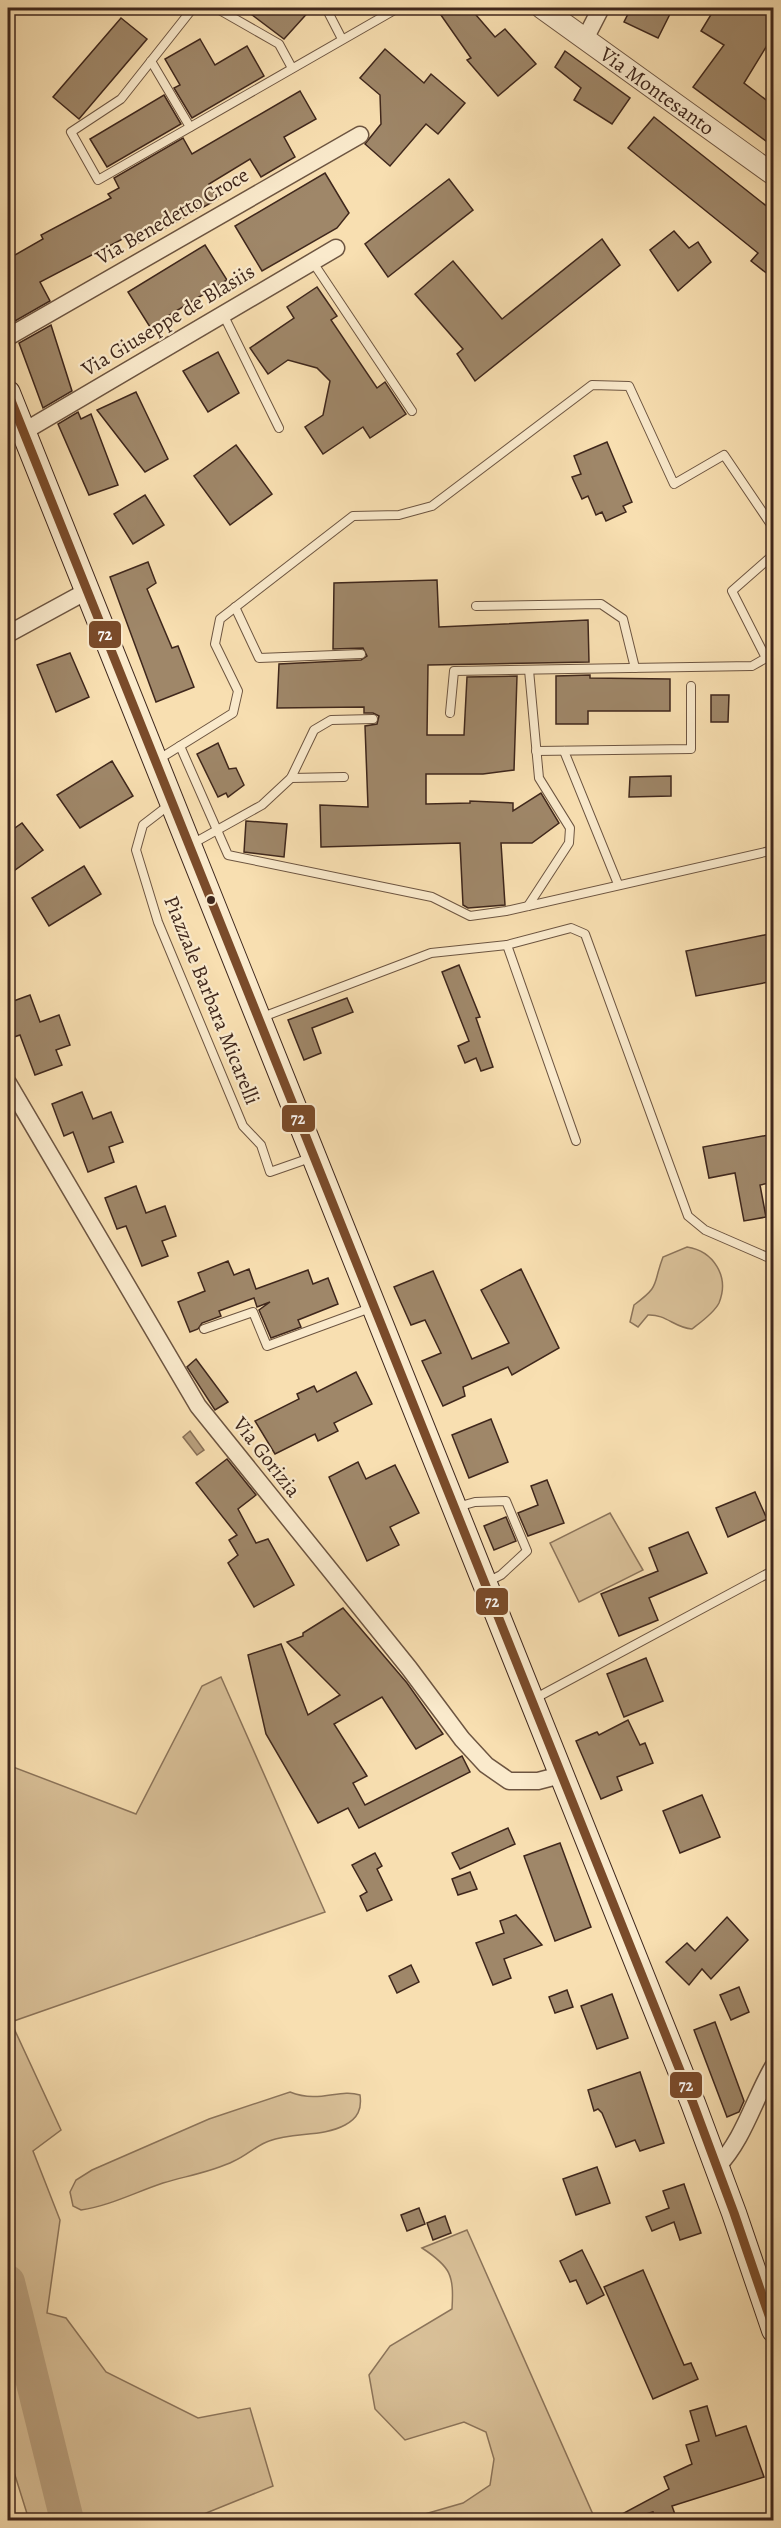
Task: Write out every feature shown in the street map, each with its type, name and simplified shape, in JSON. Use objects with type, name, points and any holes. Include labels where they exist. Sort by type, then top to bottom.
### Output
[{"type":"main road","points":[[8,393],[717,2167],[774,2330]]},
{"type":"street","name":"Via Montesanto","points":[[542,8],[774,175]]},
{"type":"street","points":[[585,39],[601,8]]},
{"type":"street","name":"Via Benedetto Croce","points":[[8,337],[360,135]]},
{"type":"street","name":"Via Giuseppe de Blasiis","points":[[23,432],[336,248]]},
{"type":"street","points":[[8,634],[87,591]]},
{"type":"street","name":"Via Gorizia","points":[[8,1083],[198,1406],[409,1668],[462,1739],[486,1765],[509,1780],[538,1780],[561,1775]]},
{"type":"street","points":[[717,2167],[737,2142],[756,2097],[774,2065]]},
{"type":"lane","points":[[193,8],[121,99],[71,132],[98,180],[398,8]]},
{"type":"lane","points":[[216,8],[279,44],[292,68]]},
{"type":"lane","points":[[326,8],[342,39]]},
{"type":"lane","points":[[151,61],[190,127]]},
{"type":"lane","points":[[312,261],[412,411]]},
{"type":"lane","points":[[223,314],[279,428]]},
{"type":"lane","points":[[155,761],[233,713],[238,691],[215,644],[220,619],[353,516],[399,515],[432,506],[592,385],[629,386],[674,484],[724,455],[774,529]]},
{"type":"lane","points":[[450,713],[454,671],[752,666],[766,658],[732,591],[774,554]]},
{"type":"lane","points":[[476,606],[601,604],[623,619],[635,668]]},
{"type":"lane","points":[[235,607],[259,658],[361,654]]},
{"type":"lane","points":[[528,906],[569,843],[570,828],[539,778],[529,670]]},
{"type":"lane","points":[[536,751],[691,749],[691,686]]},
{"type":"lane","points":[[189,846],[262,805],[291,778],[314,730],[331,720],[373,719]]},
{"type":"lane","points":[[180,746],[228,855],[432,897],[470,916],[528,906],[774,850]]},
{"type":"lane","points":[[564,751],[618,884]]},
{"type":"lane","points":[[291,778],[344,777]]},
{"type":"lane","name":"Piazzale Barbara Micarelli","points":[[171,802],[143,825],[136,850],[158,922],[243,1126],[261,1145],[270,1172],[313,1157]]},
{"type":"lane","points":[[258,1018],[430,953],[507,945],[571,928],[585,933],[688,1216],[705,1230],[774,1260]]},
{"type":"lane","points":[[507,945],[576,1141]]},
{"type":"lane","points":[[204,1329],[253,1312],[267,1346],[373,1307]]},
{"type":"lane","points":[[454,1508],[475,1502],[506,1501],[527,1551],[501,1575],[484,1583]]},
{"type":"lane","points":[[531,1701],[774,1570]]},
{"type":"shaded area","points":[[687,1247],[705,1254],[717,1266],[721,1274],[722,1293],[717,1307],[692,1329],[654,1315],[648,1315],[638,1327],[630,1322],[634,1305],[652,1289],[663,1257]]},
{"type":"shaded area","points":[[190,1431],[204,1450],[197,1455],[183,1437]]},
{"type":"shaded area","points":[[610,1513],[643,1570],[579,1602],[550,1543]]},
{"type":"shaded area","points":[[221,1677],[325,1912],[11,2022],[61,2130],[33,2151],[60,2220],[47,2313],[66,2318],[106,2372],[198,2418],[250,2408],[273,2486],[189,2520],[29,2520],[8,2453],[8,1765],[136,1814],[202,1686]]},
{"type":"shaded area","points":[[290,2092],[311,2097],[352,2093],[360,2095],[360,2109],[353,2119],[336,2129],[279,2138],[260,2145],[226,2165],[208,2171],[163,2183],[102,2205],[81,2210],[73,2206],[70,2192],[76,2180],[92,2170],[209,2119]]},
{"type":"shaded area","points":[[467,2230],[595,2520],[404,2520],[463,2503],[490,2485],[494,2459],[486,2432],[464,2422],[405,2440],[375,2409],[369,2375],[390,2346],[452,2309],[449,2273],[439,2261],[422,2248]]},
{"type":"building","points":[[243,8],[312,8],[284,39]]},
{"type":"building","points":[[436,8],[470,8],[495,37],[505,29],[536,64],[498,96],[467,60],[471,58]]},
{"type":"building","points":[[631,8],[673,8],[658,38],[624,22]]},
{"type":"building","points":[[715,8],[774,8],[774,34],[744,83],[774,106],[774,147],[693,87],[724,45],[701,31]]},
{"type":"building","points":[[121,18],[147,39],[79,119],[53,97]]},
{"type":"building","points":[[200,39],[215,65],[247,46],[264,76],[192,118],[174,88],[180,85],[165,59]]},
{"type":"building","points":[[385,49],[424,83],[431,74],[465,103],[438,134],[426,124],[390,166],[365,144],[381,124],[380,95],[360,78]]},
{"type":"building","points":[[565,51],[630,98],[612,124],[574,100],[581,88],[555,67]]},
{"type":"building","points":[[300,91],[316,119],[284,137],[295,157],[261,177],[250,159],[209,184],[218,199],[137,244],[132,234],[40,282],[50,301],[15,321],[8,309],[8,259],[43,239],[41,235],[111,198],[108,194],[119,188],[114,178],[183,138],[192,154]]},
{"type":"building","points":[[164,95],[181,124],[107,167],[90,139]]},
{"type":"building","points":[[654,117],[774,212],[774,279],[751,261],[758,253],[628,148]]},
{"type":"building","points":[[325,173],[349,213],[337,228],[262,271],[235,226]]},
{"type":"building","points":[[449,179],[473,210],[388,277],[365,244]]},
{"type":"building","points":[[674,231],[689,248],[698,242],[711,262],[678,291],[650,250]]},
{"type":"building","points":[[602,239],[620,265],[475,381],[457,354],[463,349],[415,294],[453,261],[502,319]]},
{"type":"building","points":[[205,245],[227,280],[150,327],[128,292]]},
{"type":"building","points":[[317,287],[337,316],[331,320],[377,388],[385,382],[406,414],[370,438],[363,427],[323,454],[305,427],[323,415],[330,381],[317,368],[288,360],[268,374],[250,348],[294,318],[287,307]]},
{"type":"building","points":[[51,325],[72,391],[43,408],[19,343]]},
{"type":"building","points":[[218,352],[239,393],[208,412],[183,371]]},
{"type":"building","points":[[136,392],[168,459],[145,472],[97,410]]},
{"type":"building","points":[[78,412],[81,419],[91,414],[118,485],[89,495],[58,424]]},
{"type":"building","points":[[607,442],[632,502],[623,506],[626,512],[606,521],[602,512],[596,515],[588,496],[582,499],[572,477],[581,474],[574,456]]},
{"type":"building","points":[[236,445],[272,494],[230,525],[194,476]]},
{"type":"building","points":[[145,495],[164,525],[133,544],[114,514]]},
{"type":"building","points":[[148,562],[156,583],[147,589],[172,648],[178,646],[194,687],[156,702],[110,577]]},
{"type":"building","points":[[437,580],[439,627],[588,620],[589,662],[428,665],[427,735],[464,735],[467,677],[517,676],[514,770],[483,774],[426,774],[426,804],[470,803],[470,801],[513,803],[513,811],[541,793],[559,823],[532,843],[501,843],[505,905],[468,908],[463,905],[460,843],[321,847],[320,805],[368,807],[365,726],[377,724],[379,716],[364,713],[364,707],[277,708],[279,664],[361,660],[367,656],[363,648],[333,649],[334,583]]},
{"type":"building","points":[[70,653],[89,697],[56,712],[37,665]]},
{"type":"building","points":[[590,675],[590,678],[670,679],[670,711],[588,711],[588,724],[556,724],[556,676]]},
{"type":"building","points":[[711,695],[729,695],[728,722],[711,722]]},
{"type":"building","points":[[218,743],[229,769],[236,768],[244,785],[228,797],[226,793],[218,797],[197,754]]},
{"type":"building","points":[[112,761],[133,796],[80,828],[57,795]]},
{"type":"building","points":[[671,776],[671,796],[629,797],[630,777]]},
{"type":"building","points":[[246,821],[287,824],[284,857],[244,852]]},
{"type":"building","points":[[22,823],[43,850],[8,875],[8,833]]},
{"type":"building","points":[[84,866],[101,894],[49,926],[32,898]]},
{"type":"building","points":[[774,933],[774,981],[696,996],[686,951]]},
{"type":"building","points":[[459,965],[480,1017],[476,1018],[493,1067],[481,1071],[476,1058],[465,1063],[458,1046],[469,1041],[442,972]]},
{"type":"building","points":[[30,995],[40,1022],[59,1015],[70,1045],[56,1050],[62,1065],[35,1075],[20,1035],[11,1038],[8,1030],[8,1003]]},
{"type":"building","points":[[347,998],[353,1012],[312,1028],[321,1053],[304,1060],[288,1020]]},
{"type":"building","points":[[82,1092],[93,1119],[111,1112],[123,1142],[109,1147],[114,1162],[88,1172],[73,1132],[64,1136],[52,1104]]},
{"type":"building","points":[[774,1134],[774,1182],[760,1185],[766,1217],[744,1221],[735,1173],[709,1178],[703,1147]]},
{"type":"building","points":[[136,1186],[146,1213],[165,1206],[176,1236],[162,1241],[168,1256],[142,1266],[126,1226],[117,1229],[105,1198]]},
{"type":"building","points":[[228,1261],[234,1275],[249,1269],[256,1289],[308,1270],[313,1284],[328,1278],[338,1304],[298,1320],[301,1327],[271,1338],[259,1310],[270,1302],[257,1307],[254,1298],[219,1311],[221,1316],[202,1323],[198,1329],[190,1332],[178,1302],[205,1291],[198,1273]]},
{"type":"building","points":[[521,1269],[559,1348],[512,1375],[508,1367],[463,1387],[465,1396],[443,1406],[422,1361],[441,1353],[425,1320],[411,1325],[394,1287],[433,1271],[472,1359],[509,1343],[481,1290]]},
{"type":"building","points":[[196,1359],[228,1402],[215,1410],[187,1367]]},
{"type":"building","points":[[356,1372],[372,1404],[334,1423],[338,1431],[318,1441],[315,1434],[275,1454],[255,1421],[299,1399],[297,1394],[314,1386],[317,1392]]},
{"type":"building","points":[[491,1419],[508,1462],[469,1478],[452,1435]]},
{"type":"building","points":[[227,1459],[256,1495],[238,1509],[256,1543],[268,1539],[294,1585],[254,1607],[228,1563],[238,1555],[229,1540],[237,1535],[196,1483]]},
{"type":"building","points":[[358,1462],[366,1479],[395,1465],[419,1513],[390,1527],[399,1545],[367,1561],[329,1477]]},
{"type":"building","points":[[547,1480],[564,1523],[528,1536],[518,1513],[538,1505],[531,1486]]},
{"type":"building","points":[[755,1492],[767,1519],[728,1537],[716,1508]]},
{"type":"building","points":[[506,1517],[516,1541],[494,1550],[484,1526]]},
{"type":"building","points":[[688,1532],[707,1573],[649,1598],[658,1620],[619,1636],[601,1594],[658,1571],[649,1548]]},
{"type":"building","points":[[343,1608],[407,1683],[443,1734],[416,1749],[382,1697],[334,1724],[367,1776],[353,1783],[365,1805],[462,1756],[470,1772],[359,1828],[348,1808],[318,1823],[266,1734],[248,1655],[281,1644],[308,1715],[340,1695],[287,1642],[303,1636],[303,1633]]},
{"type":"building","points":[[646,1658],[663,1701],[624,1717],[607,1674]]},
{"type":"building","points":[[628,1720],[640,1745],[645,1743],[653,1763],[617,1777],[622,1790],[601,1799],[576,1741],[597,1732],[599,1735]]},
{"type":"building","points":[[702,1795],[720,1837],[680,1853],[663,1811]]},
{"type":"building","points":[[508,1828],[515,1844],[460,1869],[452,1853]]},
{"type":"building","points":[[560,1843],[591,1927],[555,1941],[524,1856]]},
{"type":"building","points":[[375,1853],[382,1866],[377,1869],[392,1900],[367,1911],[360,1896],[367,1892],[352,1865]]},
{"type":"building","points":[[470,1872],[477,1889],[458,1895],[452,1879]]},
{"type":"building","points":[[516,1915],[542,1945],[504,1959],[511,1978],[493,1985],[476,1943],[504,1933],[500,1921]]},
{"type":"building","points":[[727,1917],[748,1940],[711,1979],[702,1969],[689,1985],[666,1962],[687,1943],[695,1951]]},
{"type":"building","points":[[411,1965],[419,1982],[397,1993],[389,1976]]},
{"type":"building","points":[[739,1987],[749,2012],[731,2020],[720,1995]]},
{"type":"building","points":[[567,1990],[573,2007],[555,2013],[549,1997]]},
{"type":"building","points":[[612,1994],[628,2038],[597,2049],[581,2006]]},
{"type":"building","points":[[715,2022],[744,2101],[739,2112],[727,2117],[694,2030]]},
{"type":"building","points":[[640,2072],[664,2143],[640,2151],[635,2140],[616,2147],[602,2113],[598,2109],[594,2111],[588,2090]]},
{"type":"building","points":[[597,2167],[610,2203],[576,2215],[563,2179]]},
{"type":"building","points":[[684,2184],[701,2233],[680,2240],[674,2222],[652,2231],[646,2217],[669,2208],[663,2191]]},
{"type":"building","points":[[419,2208],[425,2224],[407,2231],[401,2215]]},
{"type":"building","points":[[445,2216],[451,2233],[433,2240],[427,2223]]},
{"type":"building","points":[[582,2250],[604,2295],[587,2304],[576,2280],[570,2282],[560,2261]]},
{"type":"building","points":[[643,2270],[684,2365],[691,2363],[698,2379],[653,2399],[604,2287]]},
{"type":"building","points":[[707,2406],[716,2436],[746,2426],[764,2477],[672,2506],[677,2520],[656,2520],[653,2512],[625,2520],[622,2514],[669,2489],[664,2477],[692,2464],[686,2445],[699,2441],[690,2411]]},
{"type":"waterway","points":[[8,2282],[67,2520]]},
{"type":"transit line","name":"72","points":[[8,393],[693,2103],[774,2330]]}]
